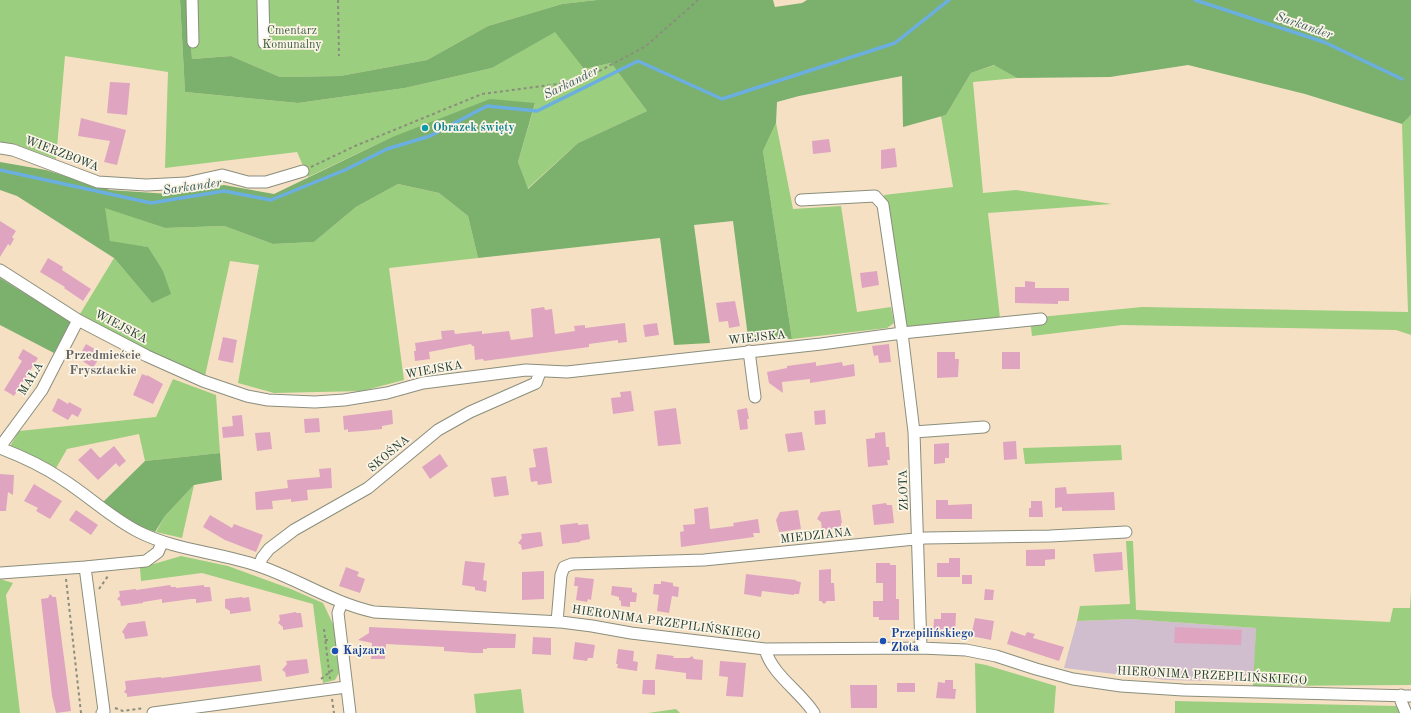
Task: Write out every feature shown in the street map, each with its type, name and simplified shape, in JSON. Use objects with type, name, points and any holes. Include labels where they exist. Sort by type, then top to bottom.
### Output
[{"type":"street","points":[[192,0],[193,42]]},
{"type":"street","points":[[263,0],[264,43]]},
{"type":"street","name":"WIERZBOWA","points":[[0,148],[13,150],[98,182],[146,185],[186,183],[222,175],[248,182],[266,182],[303,171]]},
{"type":"street","points":[[801,200],[875,196],[883,205],[902,332]]},
{"type":"street","name":"WIEJSKA","points":[[0,270],[78,320],[147,356],[203,381],[247,396],[268,400],[315,402],[344,400],[387,393],[423,383],[526,370],[540,372],[567,372],[821,344],[902,332],[1041,319]]},
{"type":"street","name":"MAŁA","points":[[0,448],[42,390],[78,320]]},
{"type":"street","name":"ZŁOTA","points":[[902,332],[914,432],[919,539],[921,648]]},
{"type":"street","points":[[749,351],[755,398]]},
{"type":"street","name":"SKOŚNA","points":[[259,566],[262,558],[275,544],[294,530],[368,488],[438,430],[470,412],[536,383],[540,372]]},
{"type":"street","points":[[914,432],[984,427]]},
{"type":"street","name":"HIERONIMA PRZEPILIŃSKIEGO","points":[[0,448],[17,454],[62,479],[101,508],[132,528],[162,542],[259,566],[342,602],[374,612],[557,622],[592,626],[631,634],[765,649],[921,648],[966,650],[1073,679],[1121,686],[1190,690],[1406,696]]},
{"type":"street","name":"MIEDZIANA","points":[[557,622],[561,575],[564,567],[572,564],[704,560],[919,539],[1050,536],[1126,532]]},
{"type":"street","points":[[0,573],[146,561],[158,552],[162,542]]},
{"type":"street","points":[[85,567],[106,710]]},
{"type":"street","points":[[342,602],[338,613],[350,713]]},
{"type":"street","points":[[765,649],[767,657],[772,665],[807,703],[814,713]]},
{"type":"street","points":[[150,710],[331,690],[346,687]]},
{"type":"street","points":[[1406,696],[1401,701],[1406,713]]},
{"type":"path","points":[[338,0],[339,56]]},
{"type":"path","points":[[303,171],[355,146],[482,94],[558,84],[590,76],[646,46],[698,0]]},
{"type":"path","points":[[65,568],[81,713]]},
{"type":"path","points":[[95,595],[112,571]]},
{"type":"path","points":[[324,629],[334,713]]},
{"type":"path","points":[[325,640],[333,639]]},
{"type":"path","points":[[319,681],[337,666]]},
{"type":"path","points":[[106,710],[115,708],[123,711],[150,710]]},
{"type":"shaded area","points":[[1130,619],[1256,628],[1254,682],[1166,680],[1064,668],[1077,621]]},
{"type":"green space","points":[[0,0],[180,0],[185,92],[298,103],[405,88],[492,68],[555,31],[584,69],[611,63],[647,111],[578,143],[527,189],[518,162],[535,104],[390,138],[308,177],[297,152],[165,168],[168,72],[65,56],[56,159],[15,144],[0,142]]},
{"type":"green space","points":[[180,0],[188,0],[192,59],[231,56],[280,77],[340,76],[427,60],[488,26],[562,4],[597,0],[773,0],[775,7],[802,3],[807,0],[1411,0],[1411,115],[1402,124],[1305,94],[1188,65],[1110,77],[1017,78],[994,65],[971,73],[946,115],[903,127],[902,76],[799,96],[777,102],[776,123],[763,151],[792,339],[748,337],[733,221],[694,225],[710,343],[674,345],[660,238],[478,258],[468,216],[439,193],[398,184],[356,207],[314,242],[273,244],[224,226],[165,228],[105,208],[110,241],[148,247],[163,271],[171,294],[152,303],[114,258],[17,196],[0,190],[0,162],[46,170],[110,190],[169,194],[224,185],[274,194],[390,138],[490,99],[535,103],[518,162],[528,189],[578,143],[647,111],[611,63],[584,69],[555,32],[492,68],[405,88],[298,103],[185,92]]},
{"type":"green space","name":"Cmentarz Komunalny","points":[[188,0],[597,0],[562,4],[488,26],[427,60],[340,76],[280,77],[231,56],[192,59]]},
{"type":"green space","points":[[995,65],[1017,78],[973,82],[983,193],[1016,190],[1112,204],[988,213],[1000,318],[907,329],[884,195],[953,187],[941,116],[946,115],[971,73]]},
{"type":"green space","points":[[1411,115],[1411,335],[1396,330],[1122,325],[1032,336],[1030,318],[1142,307],[1408,312],[1402,124]]},
{"type":"green space","points":[[776,123],[793,209],[841,206],[857,312],[891,307],[894,323],[887,328],[792,339],[763,151]]},
{"type":"green space","points":[[398,184],[439,193],[468,216],[478,258],[389,268],[404,380],[362,391],[274,393],[238,383],[259,265],[230,261],[205,376],[151,354],[80,314],[114,258],[152,303],[148,247],[110,242],[104,207],[165,228],[224,226],[273,244],[314,242],[356,207]]},
{"type":"green space","points":[[0,278],[71,322],[54,353],[0,325]]},
{"type":"green space","points":[[173,379],[216,395],[220,453],[145,461],[139,434],[67,449],[55,470],[9,448],[19,431],[156,417]]},
{"type":"green space","points":[[1121,445],[1122,460],[1025,464],[1023,448]]},
{"type":"green space","points":[[220,453],[222,480],[194,485],[165,516],[155,532],[139,526],[101,504],[145,461]]},
{"type":"green space","points":[[194,485],[182,538],[156,532],[165,516]]},
{"type":"green space","points":[[1126,541],[1133,541],[1136,610],[1390,622],[1393,608],[1410,608],[1411,591],[1411,685],[1253,686],[1256,628],[1130,619],[1077,621],[1080,606],[1130,604]]},
{"type":"green space","points":[[181,556],[228,566],[291,589],[323,603],[334,626],[339,673],[335,680],[323,683],[313,604],[202,573],[141,581],[140,568]]},
{"type":"green space","points":[[0,579],[13,583],[6,595],[20,713],[0,713]]},
{"type":"green space","points":[[975,663],[1056,686],[1054,713],[976,713]]},
{"type":"green space","points":[[521,689],[524,713],[476,713],[474,694]]},
{"type":"green space","points":[[1175,701],[1396,706],[1400,713],[1175,713]]},
{"type":"green space","points":[[676,709],[680,713],[648,713]]},
{"type":"building","points":[[110,82],[130,83],[127,115],[107,113]]},
{"type":"building","points":[[81,118],[126,130],[117,165],[104,162],[110,141],[78,136]]},
{"type":"building","points":[[829,139],[831,152],[813,154],[812,141]]},
{"type":"building","points":[[895,148],[897,167],[881,169],[881,150]]},
{"type":"building","points":[[0,221],[16,231],[12,237],[14,239],[10,246],[8,244],[0,257]]},
{"type":"building","points":[[48,258],[63,267],[62,270],[91,289],[83,301],[64,288],[65,287],[40,272]]},
{"type":"building","points":[[877,271],[879,285],[862,288],[860,273]]},
{"type":"building","points":[[1025,281],[1035,282],[1035,288],[1069,288],[1069,301],[1058,301],[1058,304],[1015,303],[1015,287],[1025,287]]},
{"type":"building","points":[[735,301],[740,326],[729,328],[728,321],[719,322],[716,303]]},
{"type":"building","points":[[544,307],[545,310],[552,309],[555,334],[575,331],[574,326],[585,325],[585,328],[625,323],[627,342],[618,343],[618,340],[589,344],[589,347],[484,361],[483,359],[475,360],[474,346],[471,344],[429,352],[430,359],[415,361],[415,343],[442,339],[441,331],[454,330],[455,334],[482,331],[482,334],[509,331],[511,340],[533,337],[531,309]]},
{"type":"building","points":[[657,323],[659,335],[645,337],[643,325]]},
{"type":"building","points":[[223,337],[237,340],[233,363],[218,360]]},
{"type":"building","points":[[86,344],[102,353],[93,368],[78,358]]},
{"type":"building","points":[[889,344],[891,362],[879,363],[878,355],[874,356],[872,346]]},
{"type":"building","points":[[23,349],[38,358],[14,396],[4,390],[22,361],[18,358]]},
{"type":"building","points":[[937,352],[955,352],[955,359],[959,359],[958,377],[937,378]]},
{"type":"building","points":[[1002,352],[1020,352],[1020,369],[1002,369]]},
{"type":"building","points":[[816,362],[816,366],[842,362],[843,366],[854,364],[855,376],[810,383],[810,379],[782,382],[783,393],[769,383],[767,372],[787,368],[787,366]]},
{"type":"building","points":[[142,374],[147,375],[163,384],[153,404],[133,395]]},
{"type":"building","points":[[631,391],[634,411],[613,414],[611,398],[621,397],[620,392]]},
{"type":"building","points":[[58,398],[68,404],[69,402],[82,409],[78,417],[72,414],[68,420],[52,411]]},
{"type":"building","points":[[676,408],[681,444],[658,446],[654,411]]},
{"type":"building","points":[[747,408],[749,419],[747,419],[748,429],[740,430],[737,410]]},
{"type":"building","points":[[392,410],[393,424],[382,426],[382,429],[348,432],[348,429],[344,430],[343,416]]},
{"type":"building","points":[[825,410],[826,424],[815,425],[814,411]]},
{"type":"building","points":[[242,415],[244,436],[223,438],[222,427],[233,426],[232,416]]},
{"type":"building","points":[[319,418],[320,432],[305,433],[304,419]]},
{"type":"building","points":[[270,432],[272,449],[257,451],[255,433]]},
{"type":"building","points":[[802,432],[805,450],[788,452],[785,434]]},
{"type":"building","points":[[885,432],[886,447],[889,447],[890,460],[887,460],[888,465],[868,467],[866,439],[875,438],[875,433]]},
{"type":"building","points":[[1016,441],[1017,459],[1004,460],[1003,442]]},
{"type":"building","points":[[949,443],[949,458],[945,458],[945,463],[934,464],[934,444]]},
{"type":"building","points":[[114,446],[126,461],[119,467],[116,463],[98,480],[78,460],[91,448],[100,458]]},
{"type":"building","points":[[547,447],[552,483],[538,485],[537,481],[531,482],[529,468],[536,467],[533,449]]},
{"type":"building","points":[[440,454],[448,466],[430,479],[422,467]]},
{"type":"building","points":[[331,468],[332,488],[307,490],[308,500],[291,502],[291,499],[272,501],[273,509],[256,510],[255,492],[288,488],[287,480],[320,477],[319,469]]},
{"type":"building","points":[[0,474],[14,475],[13,495],[8,492],[6,511],[0,511]]},
{"type":"building","points":[[506,476],[509,495],[494,497],[491,478]]},
{"type":"building","points":[[34,484],[62,501],[50,519],[36,511],[38,508],[24,501]]},
{"type":"building","points":[[1066,487],[1067,494],[1114,492],[1115,510],[1062,511],[1062,507],[1055,508],[1055,488]]},
{"type":"building","points":[[936,500],[948,500],[948,505],[972,504],[972,519],[936,519]]},
{"type":"building","points":[[1031,501],[1042,501],[1043,517],[1029,517]]},
{"type":"building","points":[[886,503],[887,505],[892,505],[894,523],[874,525],[872,505]]},
{"type":"building","points":[[708,507],[710,529],[734,526],[733,523],[758,519],[760,533],[753,533],[754,537],[681,547],[680,532],[684,531],[683,525],[695,524],[694,509]]},
{"type":"building","points":[[76,510],[98,525],[91,535],[69,520]]},
{"type":"building","points":[[798,510],[801,529],[779,532],[776,520],[780,512]]},
{"type":"building","points":[[840,510],[842,523],[841,528],[822,530],[821,522],[817,519],[821,512]]},
{"type":"building","points":[[210,515],[232,528],[234,524],[263,535],[256,552],[225,540],[203,527]]},
{"type":"building","points":[[578,523],[578,525],[588,524],[590,539],[562,544],[560,525]]},
{"type":"building","points":[[541,532],[543,546],[522,550],[521,545],[518,543],[522,538],[521,534]]},
{"type":"building","points":[[1055,549],[1055,559],[1045,560],[1045,566],[1026,566],[1026,550]]},
{"type":"building","points":[[1122,552],[1123,570],[1095,572],[1093,554]]},
{"type":"building","points":[[949,558],[960,558],[960,577],[937,577],[937,563],[949,563]]},
{"type":"building","points":[[465,561],[485,563],[483,580],[487,581],[486,592],[475,590],[475,587],[462,585]]},
{"type":"building","points":[[876,563],[890,563],[890,565],[896,565],[896,599],[899,599],[899,620],[879,620],[879,617],[873,617],[873,601],[883,601],[883,583],[876,583]]},
{"type":"building","points":[[346,567],[359,572],[357,576],[365,579],[360,593],[339,586]]},
{"type":"building","points":[[831,569],[831,583],[834,583],[835,601],[827,601],[824,604],[819,601],[819,570]]},
{"type":"building","points":[[544,571],[544,599],[522,600],[522,572]]},
{"type":"building","points":[[746,574],[796,580],[801,582],[799,594],[794,595],[762,591],[761,597],[744,594]]},
{"type":"building","points":[[962,575],[972,575],[972,584],[962,584]]},
{"type":"building","points":[[575,577],[594,579],[591,600],[588,599],[587,602],[576,600],[578,586],[574,586]]},
{"type":"building","points":[[661,581],[673,583],[673,586],[679,587],[678,597],[672,596],[669,613],[657,611],[659,595],[653,594],[654,584],[661,584]]},
{"type":"building","points":[[170,585],[171,587],[176,588],[204,585],[204,587],[210,587],[212,601],[196,603],[196,599],[191,599],[162,603],[162,599],[121,606],[120,601],[117,599],[120,596],[119,591]]},
{"type":"building","points":[[612,586],[632,588],[632,592],[637,593],[636,602],[630,602],[630,607],[621,606],[619,597],[611,595]]},
{"type":"building","points":[[985,589],[994,590],[993,600],[984,600]]},
{"type":"building","points":[[50,594],[53,597],[56,597],[71,711],[56,713],[52,696],[41,599],[48,598]]},
{"type":"building","points":[[249,597],[251,611],[230,614],[230,611],[225,608],[225,599]]},
{"type":"building","points":[[296,612],[301,613],[303,627],[283,630],[283,627],[278,623],[280,620],[279,615]]},
{"type":"building","points":[[941,613],[956,613],[955,635],[933,634],[934,619],[941,619]]},
{"type":"building","points":[[975,618],[994,621],[991,640],[971,636]]},
{"type":"building","points":[[145,621],[148,636],[125,639],[122,632],[128,623]]},
{"type":"building","points":[[369,627],[516,634],[515,648],[487,648],[483,649],[483,653],[473,653],[444,651],[444,647],[386,644],[385,659],[371,659],[372,643],[358,640],[369,633]]},
{"type":"building","points":[[1175,627],[1242,630],[1241,645],[1174,643]]},
{"type":"building","points":[[1011,631],[1025,636],[1027,632],[1035,634],[1033,638],[1064,647],[1059,661],[1007,644]]},
{"type":"building","points":[[533,637],[551,638],[551,655],[532,654]]},
{"type":"building","points":[[575,642],[595,645],[593,658],[588,658],[587,661],[573,659]]},
{"type":"building","points":[[618,649],[634,651],[633,661],[638,662],[637,671],[617,668],[618,664],[616,664]]},
{"type":"building","points":[[657,654],[674,656],[673,658],[689,658],[692,656],[694,659],[703,660],[702,680],[686,679],[686,673],[655,669]]},
{"type":"building","points":[[307,659],[309,673],[286,677],[285,672],[282,670],[287,664],[286,661]]},
{"type":"building","points":[[720,661],[746,663],[743,697],[726,696],[728,677],[719,676]]},
{"type":"building","points":[[260,665],[262,681],[127,697],[127,694],[124,692],[126,689],[125,681],[161,678]]},
{"type":"building","points":[[643,680],[655,680],[655,695],[642,694]]},
{"type":"building","points":[[945,680],[953,680],[953,689],[956,689],[955,699],[936,698],[938,682],[945,683]]},
{"type":"building","points":[[897,683],[915,683],[915,692],[897,692]]},
{"type":"building","points":[[850,685],[877,685],[877,708],[851,708]]},
{"type":"waterway","name":"Sarkander","points":[[0,170],[151,203],[224,191],[271,200],[345,170],[387,149],[430,136],[487,106],[537,111],[638,61],[722,99],[895,43],[949,0]]},
{"type":"waterway","name":"Sarkander","points":[[1195,0],[1324,42],[1402,79]]},
{"type":"place","name":"Obrazek święty","points":[[425,128]]},
{"type":"place","name":"Przepilińskiego Złota","points":[[883,641]]},
{"type":"place","name":"Kajzara","points":[[335,651]]},
{"type":"district","name":"Przedmieście Frysztackie","points":[[103,364]]}]
